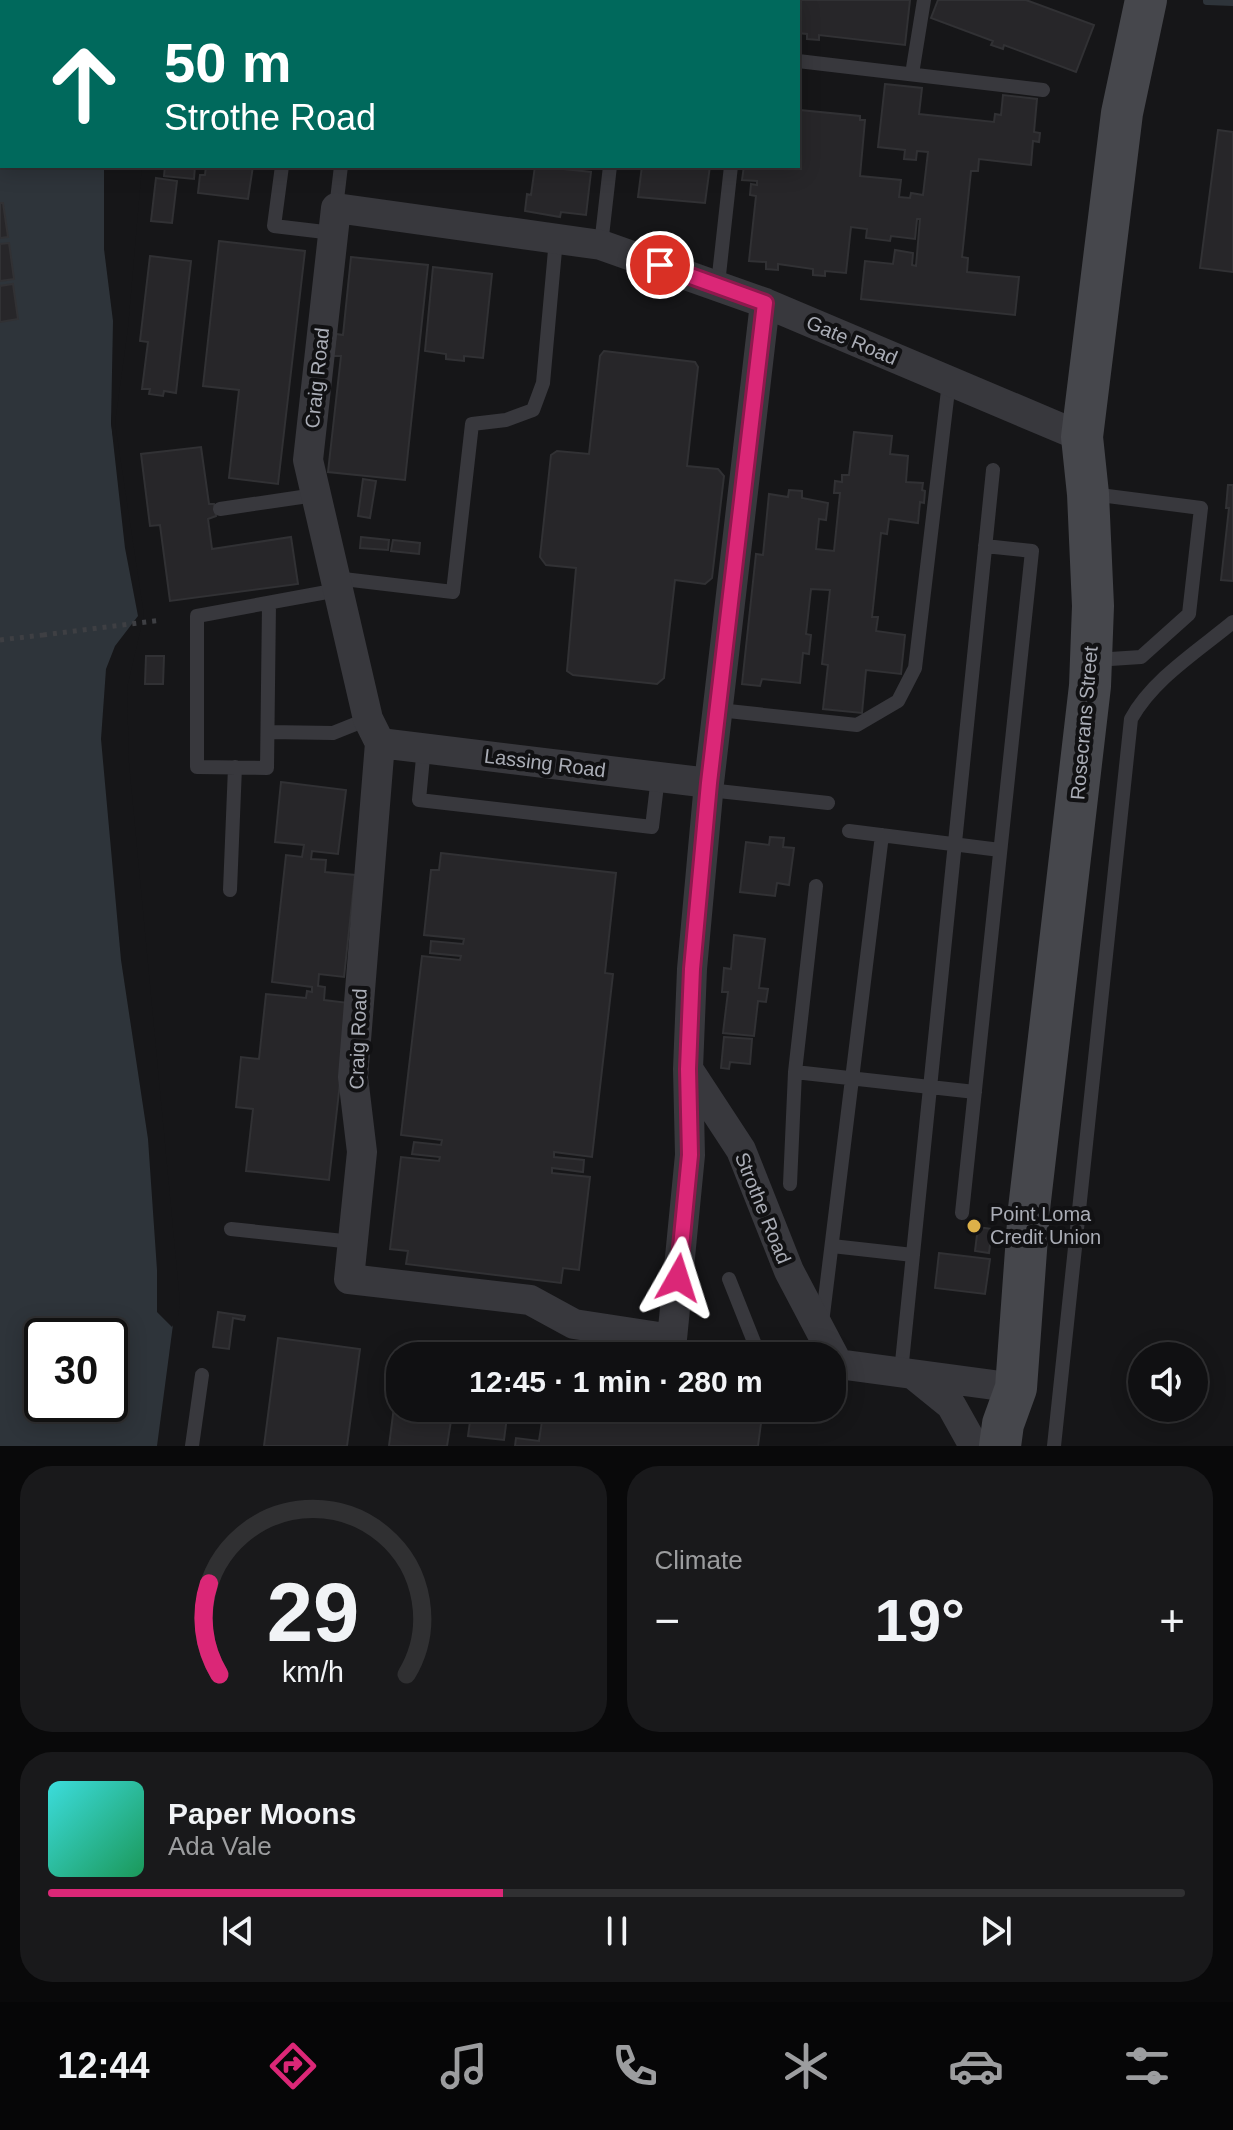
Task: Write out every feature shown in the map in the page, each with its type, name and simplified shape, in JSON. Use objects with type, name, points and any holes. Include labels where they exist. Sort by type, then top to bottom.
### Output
[{"type":"street","name":"Rosecrans Street","points":[[1000,1446],[1003,1424],[1016,1388],[1029,1209],[1091,661],[1093,606],[1082,437],[1122,113],[1146,0]]},
{"type":"street","name":"Gate Road","points":[[334,221],[601,245],[718,284],[1082,437]]},
{"type":"street","name":"Craig Road","points":[[334,221],[308,460],[374,731],[353,1077],[362,1152],[349,1279],[530,1300],[574,1324],[672,1339],[690,1155],[688,1069]]},
{"type":"street","points":[[688,1069],[692,969],[709,787],[765,303]]},
{"type":"street","name":"Lassing Road","points":[[374,731],[424,747],[658,777],[709,787]]},
{"type":"street","name":"Strothe Road","points":[[688,1069],[741,1150],[789,1271],[824,1342]]},
{"type":"street","name":"Strothe Road","points":[[846,1365],[1016,1388]]},
{"type":"street","points":[[906,1373],[951,1405],[974,1446]]},
{"type":"lane","points":[[912,74],[924,0]]},
{"type":"lane","points":[[800,61],[1043,90]]},
{"type":"lane","points":[[282,168],[274,226],[334,221],[341,168]]},
{"type":"lane","points":[[601,245],[610,168]]},
{"type":"lane","points":[[718,284],[731,168]]},
{"type":"lane","points":[[269,604],[267,768],[197,767],[197,616],[269,604],[337,584],[453,592],[472,424],[506,420],[533,410],[543,383],[556,239]]},
{"type":"lane","points":[[719,710],[857,725],[898,701],[915,668],[949,382]]},
{"type":"lane","points":[[906,1373],[913,1255],[929,1087],[993,470]]},
{"type":"lane","points":[[1088,494],[1201,508],[1189,614],[1141,657],[1091,661]]},
{"type":"lane","points":[[220,509],[315,495]]},
{"type":"lane","points":[[962,1213],[1032,551],[985,546]]},
{"type":"lane","points":[[1054,1446],[1131,719],[1142,700],[1156,686],[1233,622]]},
{"type":"lane","points":[[268,732],[374,731]]},
{"type":"lane","points":[[424,747],[419,800],[652,827],[658,777]]},
{"type":"lane","points":[[230,890],[235,767]]},
{"type":"lane","points":[[709,787],[828,803]]},
{"type":"lane","points":[[849,831],[1000,850]]},
{"type":"lane","points":[[820,1333],[882,835]]},
{"type":"lane","points":[[790,1184],[795,1072],[816,886]]},
{"type":"lane","points":[[795,1072],[975,1092]]},
{"type":"lane","points":[[231,1229],[353,1242]]},
{"type":"lane","points":[[832,1246],[913,1255]]},
{"type":"lane","points":[[729,1279],[754,1342]]},
{"type":"lane","points":[[192,1446],[202,1375]]},
{"type":"path","points":[[0,640],[162,620]]},
{"type":"path","points":[[43,635],[64,632]]},
{"type":"shaded area","points":[[0,168],[138,168],[111,423],[140,616],[123,688],[125,763],[176,1302],[157,1446],[0,1446]]},
{"type":"pier","points":[[104,168],[142,168],[128,328],[115,423],[144,615],[127,688],[129,763],[180,1302],[172,1327],[157,1312],[148,1139],[121,960],[101,739],[106,669],[115,646],[138,616],[125,548],[111,423],[113,321],[104,249]]},
{"type":"building","points":[[800,0],[910,0],[905,45],[819,35],[819,40],[807,39],[807,34],[800,33]]},
{"type":"building","points":[[938,0],[1026,0],[1094,25],[1076,72],[1004,45],[1003,49],[991,45],[993,41],[931,18]]},
{"type":"building","points":[[885,84],[922,88],[919,114],[994,122],[995,114],[1001,115],[1003,95],[1037,99],[1034,132],[1040,133],[1039,142],[1033,141],[1031,165],[979,159],[978,171],[971,171],[962,257],[968,258],[967,272],[1019,277],[1015,315],[861,299],[865,261],[893,264],[895,250],[913,253],[912,265],[916,266],[920,219],[917,219],[915,239],[891,236],[890,241],[866,238],[867,229],[851,227],[846,273],[825,271],[825,276],[813,275],[813,269],[778,264],[778,270],[766,269],[766,262],[749,261],[756,196],[750,195],[751,184],[757,185],[757,181],[742,180],[744,168],[800,168],[800,110],[860,116],[860,120],[865,120],[860,176],[901,180],[899,197],[910,198],[911,193],[923,195],[928,152],[917,151],[916,160],[904,159],[905,150],[878,147]]},
{"type":"building","points":[[1218,130],[1233,132],[1233,272],[1200,268]]},
{"type":"building","points":[[165,168],[195,168],[194,179],[164,176]]},
{"type":"building","points":[[206,168],[253,168],[248,199],[198,193],[200,175],[205,175]]},
{"type":"building","points":[[535,168],[591,172],[586,215],[561,212],[560,217],[525,211],[527,194],[531,195]]},
{"type":"building","points":[[642,168],[710,168],[705,203],[638,197]]},
{"type":"building","points":[[156,178],[177,181],[172,223],[151,221]]},
{"type":"building","points":[[0,203],[3,203],[8,237],[0,238]]},
{"type":"building","points":[[219,241],[305,251],[278,484],[229,478],[239,390],[203,386]]},
{"type":"building","points":[[9,243],[14,279],[0,281],[0,244]]},
{"type":"building","points":[[150,256],[191,261],[176,393],[164,391],[163,396],[149,394],[150,389],[142,389],[148,342],[140,341]]},
{"type":"building","points":[[351,257],[428,265],[405,480],[328,472],[341,356],[333,356],[336,334],[343,335]]},
{"type":"building","points":[[433,267],[492,274],[483,358],[464,356],[464,361],[446,359],[446,354],[425,351]]},
{"type":"building","points":[[13,284],[18,319],[0,322],[0,286]]},
{"type":"building","points":[[604,351],[695,362],[698,367],[687,466],[718,469],[724,476],[712,578],[705,584],[675,580],[664,678],[657,684],[573,675],[567,671],[576,568],[546,565],[540,557],[551,455],[557,451],[589,454],[600,356]]},
{"type":"building","points":[[854,432],[892,436],[890,454],[908,456],[906,482],[923,483],[922,490],[925,491],[924,503],[920,502],[918,523],[889,519],[887,534],[881,533],[872,617],[878,617],[876,631],[905,635],[901,674],[866,670],[862,713],[823,709],[828,665],[822,664],[830,590],[811,589],[806,634],[811,635],[809,654],[803,653],[800,683],[762,679],[760,686],[742,684],[756,554],[763,555],[769,494],[788,497],[789,490],[802,491],[802,498],[828,503],[826,520],[819,519],[816,549],[834,551],[840,493],[834,493],[835,481],[842,482],[842,475],[849,475]]},
{"type":"building","points":[[201,447],[209,504],[214,504],[216,516],[208,519],[212,549],[291,537],[298,584],[170,601],[160,525],[150,526],[141,454]]},
{"type":"building","points":[[363,479],[376,481],[370,518],[358,516]]},
{"type":"building","points":[[1228,485],[1233,485],[1233,581],[1221,580],[1229,508],[1226,508]]},
{"type":"building","points":[[361,537],[389,540],[388,550],[360,548]]},
{"type":"building","points":[[393,540],[420,543],[419,554],[391,551]]},
{"type":"building","points":[[146,656],[164,656],[163,684],[145,684]]},
{"type":"building","points":[[281,782],[346,790],[338,854],[312,851],[311,859],[326,860],[325,872],[355,875],[344,977],[319,974],[318,986],[325,987],[324,1000],[349,1003],[329,1180],[246,1171],[253,1109],[236,1107],[241,1057],[259,1059],[266,994],[306,998],[307,991],[312,992],[312,987],[272,982],[286,855],[302,857],[304,845],[275,842]]},
{"type":"building","points":[[770,837],[784,838],[783,847],[794,848],[789,885],[777,883],[775,896],[740,892],[746,842],[769,845]]},
{"type":"building","points":[[441,853],[616,873],[605,973],[613,974],[592,1157],[554,1152],[554,1157],[584,1160],[583,1172],[552,1168],[552,1173],[590,1177],[579,1270],[563,1268],[561,1283],[406,1264],[408,1251],[390,1249],[401,1157],[439,1161],[440,1157],[412,1154],[414,1142],[441,1145],[442,1140],[401,1135],[422,956],[460,960],[461,956],[430,953],[431,941],[463,944],[464,939],[424,935],[431,870],[439,870]]},
{"type":"building","points":[[734,935],[765,939],[759,988],[768,989],[766,1002],[758,1001],[754,1036],[723,1033],[728,992],[722,992],[724,968],[731,969]]},
{"type":"building","points":[[724,1037],[752,1039],[750,1064],[730,1062],[729,1069],[721,1068]]},
{"type":"building","points":[[978,1227],[992,1229],[989,1253],[975,1251]]},
{"type":"building","points":[[939,1253],[990,1259],[985,1294],[935,1288]]},
{"type":"building","points":[[218,1312],[245,1316],[244,1320],[233,1318],[229,1349],[213,1347]]},
{"type":"building","points":[[278,1338],[360,1349],[347,1446],[264,1446]]},
{"type":"building","points":[[392,1422],[451,1422],[447,1446],[389,1446]]},
{"type":"building","points":[[470,1422],[506,1422],[504,1440],[468,1436]]},
{"type":"building","points":[[542,1422],[761,1422],[758,1446],[515,1446],[516,1438],[539,1441]]},
{"type":"waterway","points":[[1207,1],[1233,2]]},
{"type":"place","name":"Point Loma Credit Union","points":[[974,1226]]},
{"type":"route","points":[[660,265],[765,303],[709,783],[692,969],[688,1069],[690,1155],[678,1278]]}]
